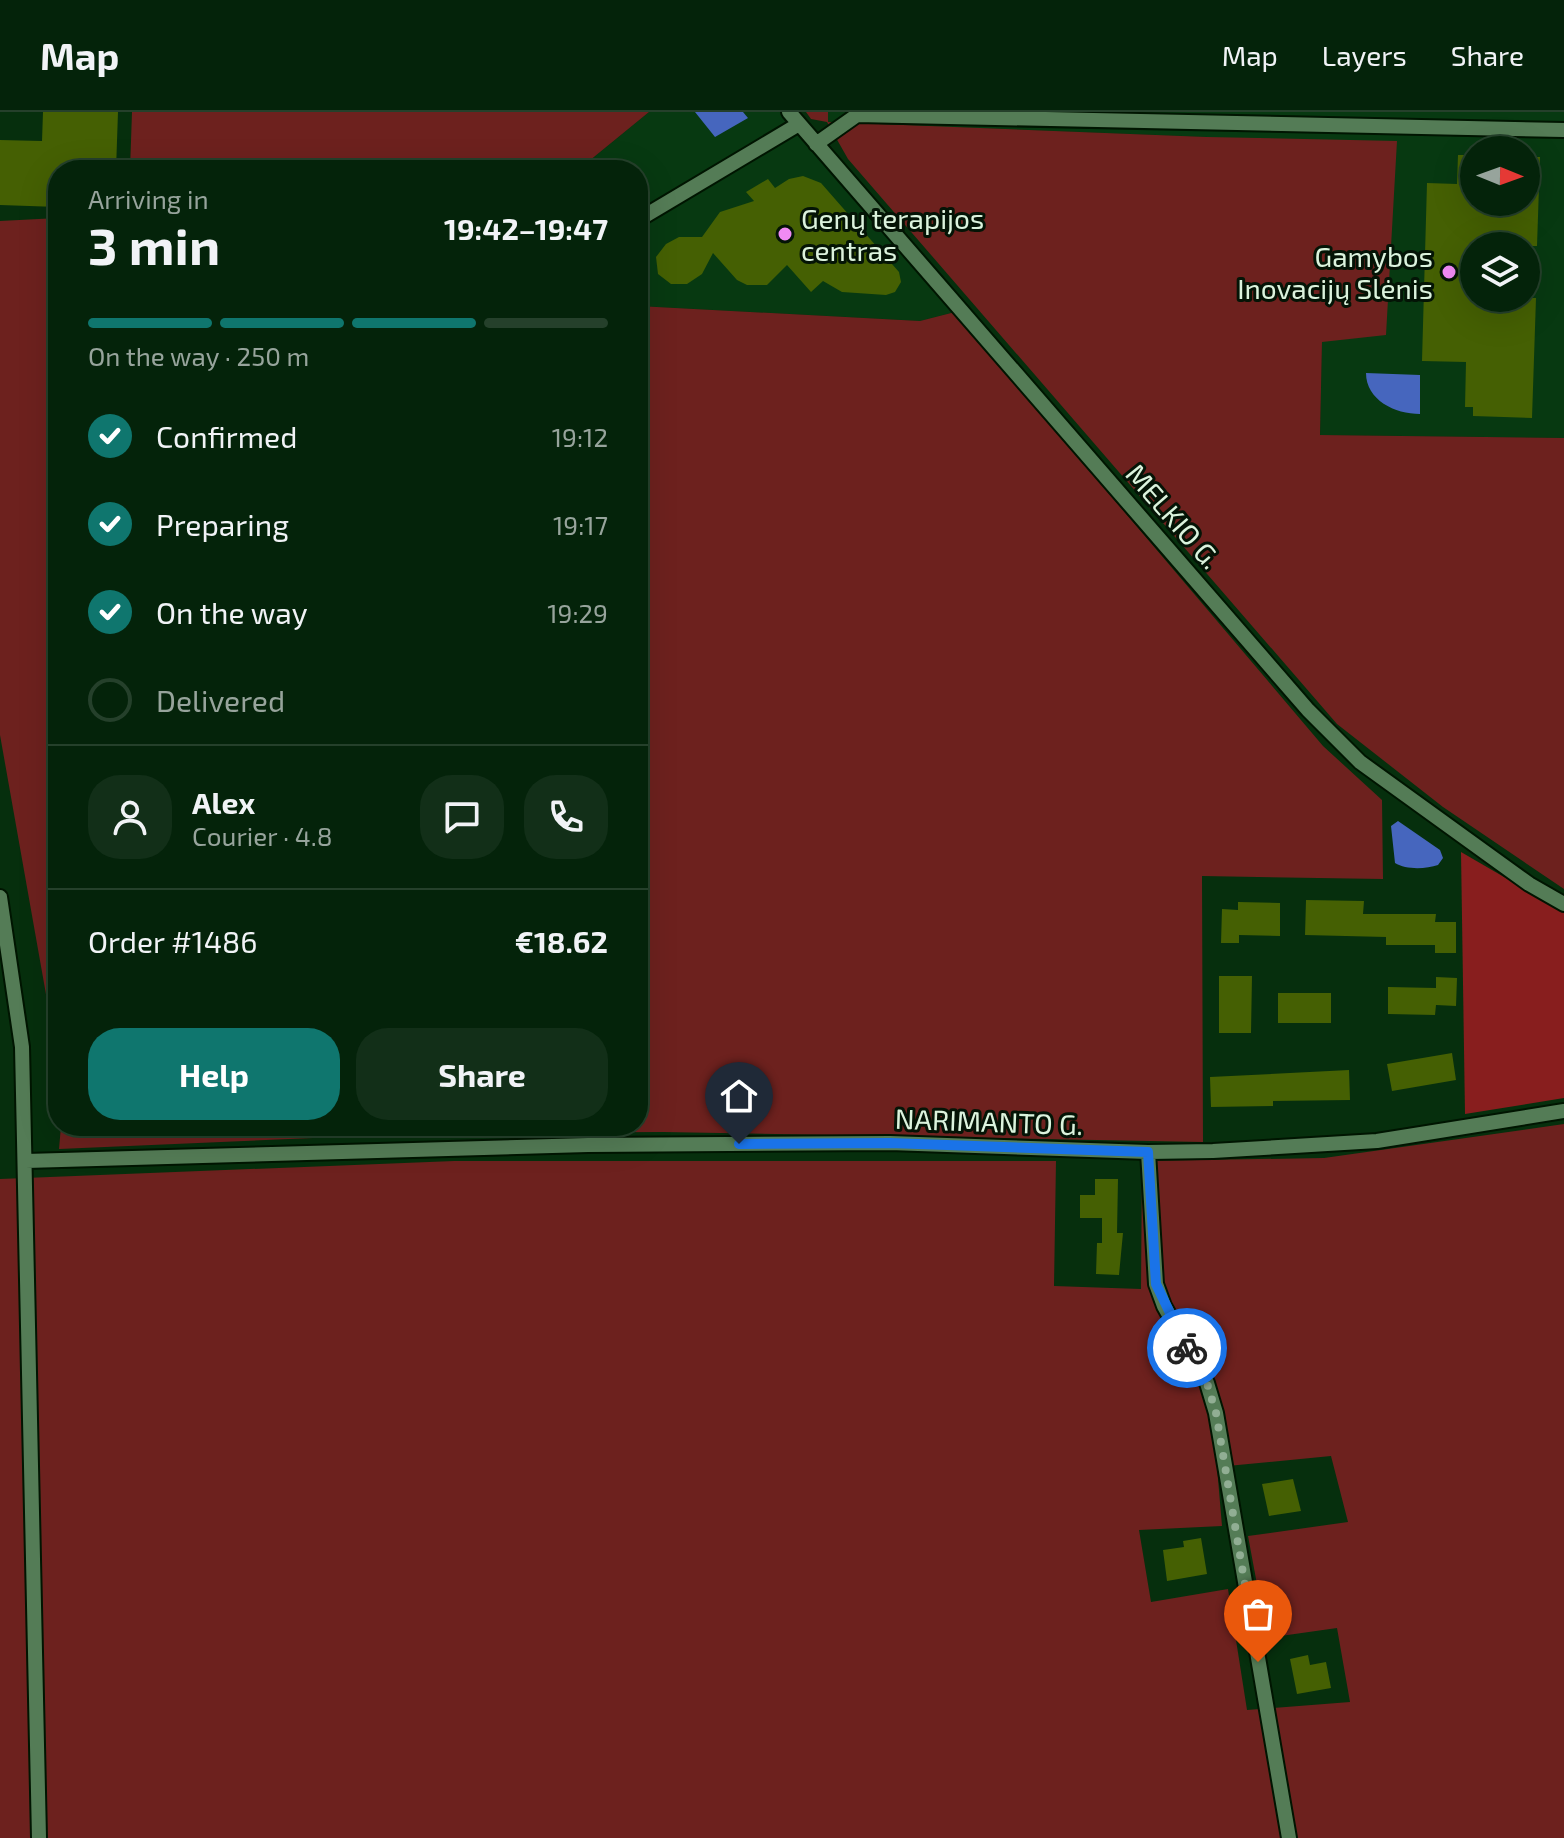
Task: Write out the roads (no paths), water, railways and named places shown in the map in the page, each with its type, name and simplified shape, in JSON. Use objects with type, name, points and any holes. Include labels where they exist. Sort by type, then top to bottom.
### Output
[{"type":"street","points":[[816,144],[857,115],[1564,130]]},
{"type":"street","name":"MELKIO G.","points":[[794,118],[1319,720],[1360,762],[1529,884],[1564,904]]},
{"type":"street","points":[[648,213],[794,118]]},
{"type":"street","points":[[0,897],[22,1047],[39,1838]]},
{"type":"street","name":"NARIMANTO G.","points":[[26,1161],[604,1145],[890,1143],[1148,1152],[1377,1141],[1564,1111]]},
{"type":"street","points":[[1148,1152],[1156,1284],[1164,1306],[1207,1383],[1216,1413],[1289,1838]]},
{"type":"water","points":[[695,112],[743,112],[748,118],[715,137]]},
{"type":"water","points":[[1366,373],[1420,375],[1420,414],[1392,408],[1376,398],[1367,383]]},
{"type":"water","points":[[1398,821],[1440,850],[1443,858],[1438,865],[1416,868],[1395,863],[1391,826]]},
{"type":"place","name":"Genų terapijos centras","points":[[785,234]]},
{"type":"place","name":"Gamybos Inovacijų Slėnis","points":[[1449,272]]}]
